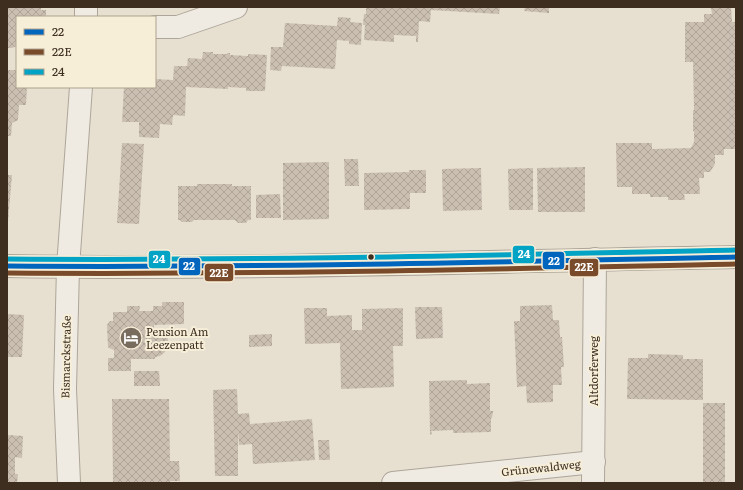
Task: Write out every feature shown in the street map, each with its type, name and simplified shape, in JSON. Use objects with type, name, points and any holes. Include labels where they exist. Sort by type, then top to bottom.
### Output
[{"type":"street","points":[[156,27],[178,27],[236,7]]},
{"type":"street","name":"Bismarckstraße","points":[[69,483],[65,389],[68,267],[81,88]]},
{"type":"street","points":[[7,266],[322,266],[736,257]]},
{"type":"street","name":"Altdorferweg","points":[[593,473],[595,259]]},
{"type":"street","name":"Grünewaldweg","points":[[393,483],[593,473]]},
{"type":"building","points":[[7,7],[41,7],[41,10],[46,10],[46,16],[16,16],[16,46],[7,48]]},
{"type":"building","points":[[366,7],[500,7],[499,14],[431,10],[430,22],[419,21],[418,42],[416,42],[416,36],[394,35],[394,42],[364,40],[365,25],[363,25]]},
{"type":"building","points":[[525,7],[549,7],[549,13],[524,11]]},
{"type":"building","points":[[731,7],[732,22],[736,22],[736,149],[724,149],[724,155],[715,155],[715,164],[710,172],[704,172],[704,178],[699,178],[700,194],[684,194],[685,200],[668,200],[668,197],[650,197],[650,194],[632,194],[632,187],[617,187],[616,143],[652,143],[652,149],[691,148],[694,142],[693,62],[685,62],[685,22],[704,22],[704,14],[712,14],[711,8]]},
{"type":"building","points":[[338,17],[351,18],[350,22],[362,23],[361,45],[349,44],[349,41],[337,40],[335,69],[282,66],[281,71],[270,70],[271,47],[283,47],[285,23],[337,26]]},
{"type":"building","points":[[203,52],[213,52],[213,54],[230,53],[230,55],[248,56],[248,54],[267,55],[265,91],[246,91],[246,88],[228,87],[228,89],[186,87],[185,116],[173,115],[172,125],[160,124],[159,138],[139,137],[139,122],[122,122],[124,88],[156,88],[156,79],[173,80],[174,66],[187,66],[188,58],[202,59]]},
{"type":"building","points":[[7,70],[16,70],[16,88],[27,88],[26,105],[19,105],[18,120],[12,123],[11,136],[7,136]]},
{"type":"building","points":[[122,143],[144,144],[139,224],[117,223]]},
{"type":"building","points":[[344,159],[358,159],[359,186],[345,186]]},
{"type":"building","points":[[329,162],[329,219],[283,220],[283,163]]},
{"type":"building","points":[[585,167],[585,212],[538,212],[537,168]]},
{"type":"building","points":[[481,168],[482,210],[443,211],[442,169]]},
{"type":"building","points":[[533,168],[533,210],[509,210],[508,169]]},
{"type":"building","points":[[409,170],[426,170],[426,193],[410,193],[410,209],[364,210],[364,173],[409,172]]},
{"type":"building","points":[[7,175],[12,175],[8,222],[7,222]]},
{"type":"building","points":[[197,184],[232,184],[232,186],[251,186],[251,220],[248,220],[246,223],[238,223],[235,220],[194,220],[192,222],[182,222],[178,220],[178,186],[197,186]]},
{"type":"building","points":[[280,194],[281,218],[256,218],[256,195]]},
{"type":"building","name":"Pension Am Leezenpatt","points":[[162,302],[184,302],[184,324],[154,325],[154,330],[159,330],[164,333],[168,339],[167,349],[164,353],[155,357],[155,359],[131,359],[131,371],[108,371],[108,358],[114,358],[114,350],[108,347],[107,325],[110,321],[113,321],[113,312],[127,312],[127,306],[140,306],[139,311],[153,311],[153,306],[162,306]]},
{"type":"building","points":[[552,305],[553,320],[559,320],[560,337],[562,337],[564,367],[561,367],[562,385],[553,385],[553,402],[527,403],[526,386],[517,387],[514,321],[520,321],[520,306]]},
{"type":"building","points":[[415,307],[442,307],[443,338],[416,339]]},
{"type":"building","points":[[304,308],[327,308],[327,316],[352,315],[352,330],[362,330],[362,309],[403,308],[403,346],[393,346],[394,387],[341,389],[340,343],[305,344]]},
{"type":"building","points":[[7,314],[24,315],[22,357],[7,357]]},
{"type":"building","points":[[272,334],[272,346],[249,347],[249,335]]},
{"type":"building","points":[[648,354],[683,355],[683,359],[703,359],[703,400],[627,399],[628,358],[648,358]]},
{"type":"building","points":[[134,371],[159,371],[160,386],[134,386]]},
{"type":"building","points":[[467,380],[467,384],[490,383],[490,411],[493,411],[491,418],[491,432],[453,433],[453,430],[431,431],[432,434],[430,435],[429,381]]},
{"type":"building","points":[[237,389],[238,414],[249,413],[250,424],[312,419],[315,460],[253,464],[252,444],[239,445],[238,430],[238,476],[215,476],[213,390]]},
{"type":"building","points":[[112,399],[169,399],[170,461],[179,461],[180,481],[170,481],[170,483],[113,483]]},
{"type":"building","points":[[703,403],[725,403],[725,482],[703,482]]},
{"type":"building","points":[[7,435],[23,436],[22,458],[15,457],[15,474],[18,474],[17,483],[7,483]]},
{"type":"building","points":[[318,440],[329,440],[330,460],[319,460]]},
{"type":"transit line","name":"24","points":[[7,259],[463,256],[736,250]]},
{"type":"transit line","name":"22","points":[[7,266],[463,263],[736,257]]},
{"type":"transit line","name":"22E","points":[[7,273],[463,270],[736,264]]},
{"type":"place","name":"Pension Am Leezenpatt","points":[[131,338]]}]
